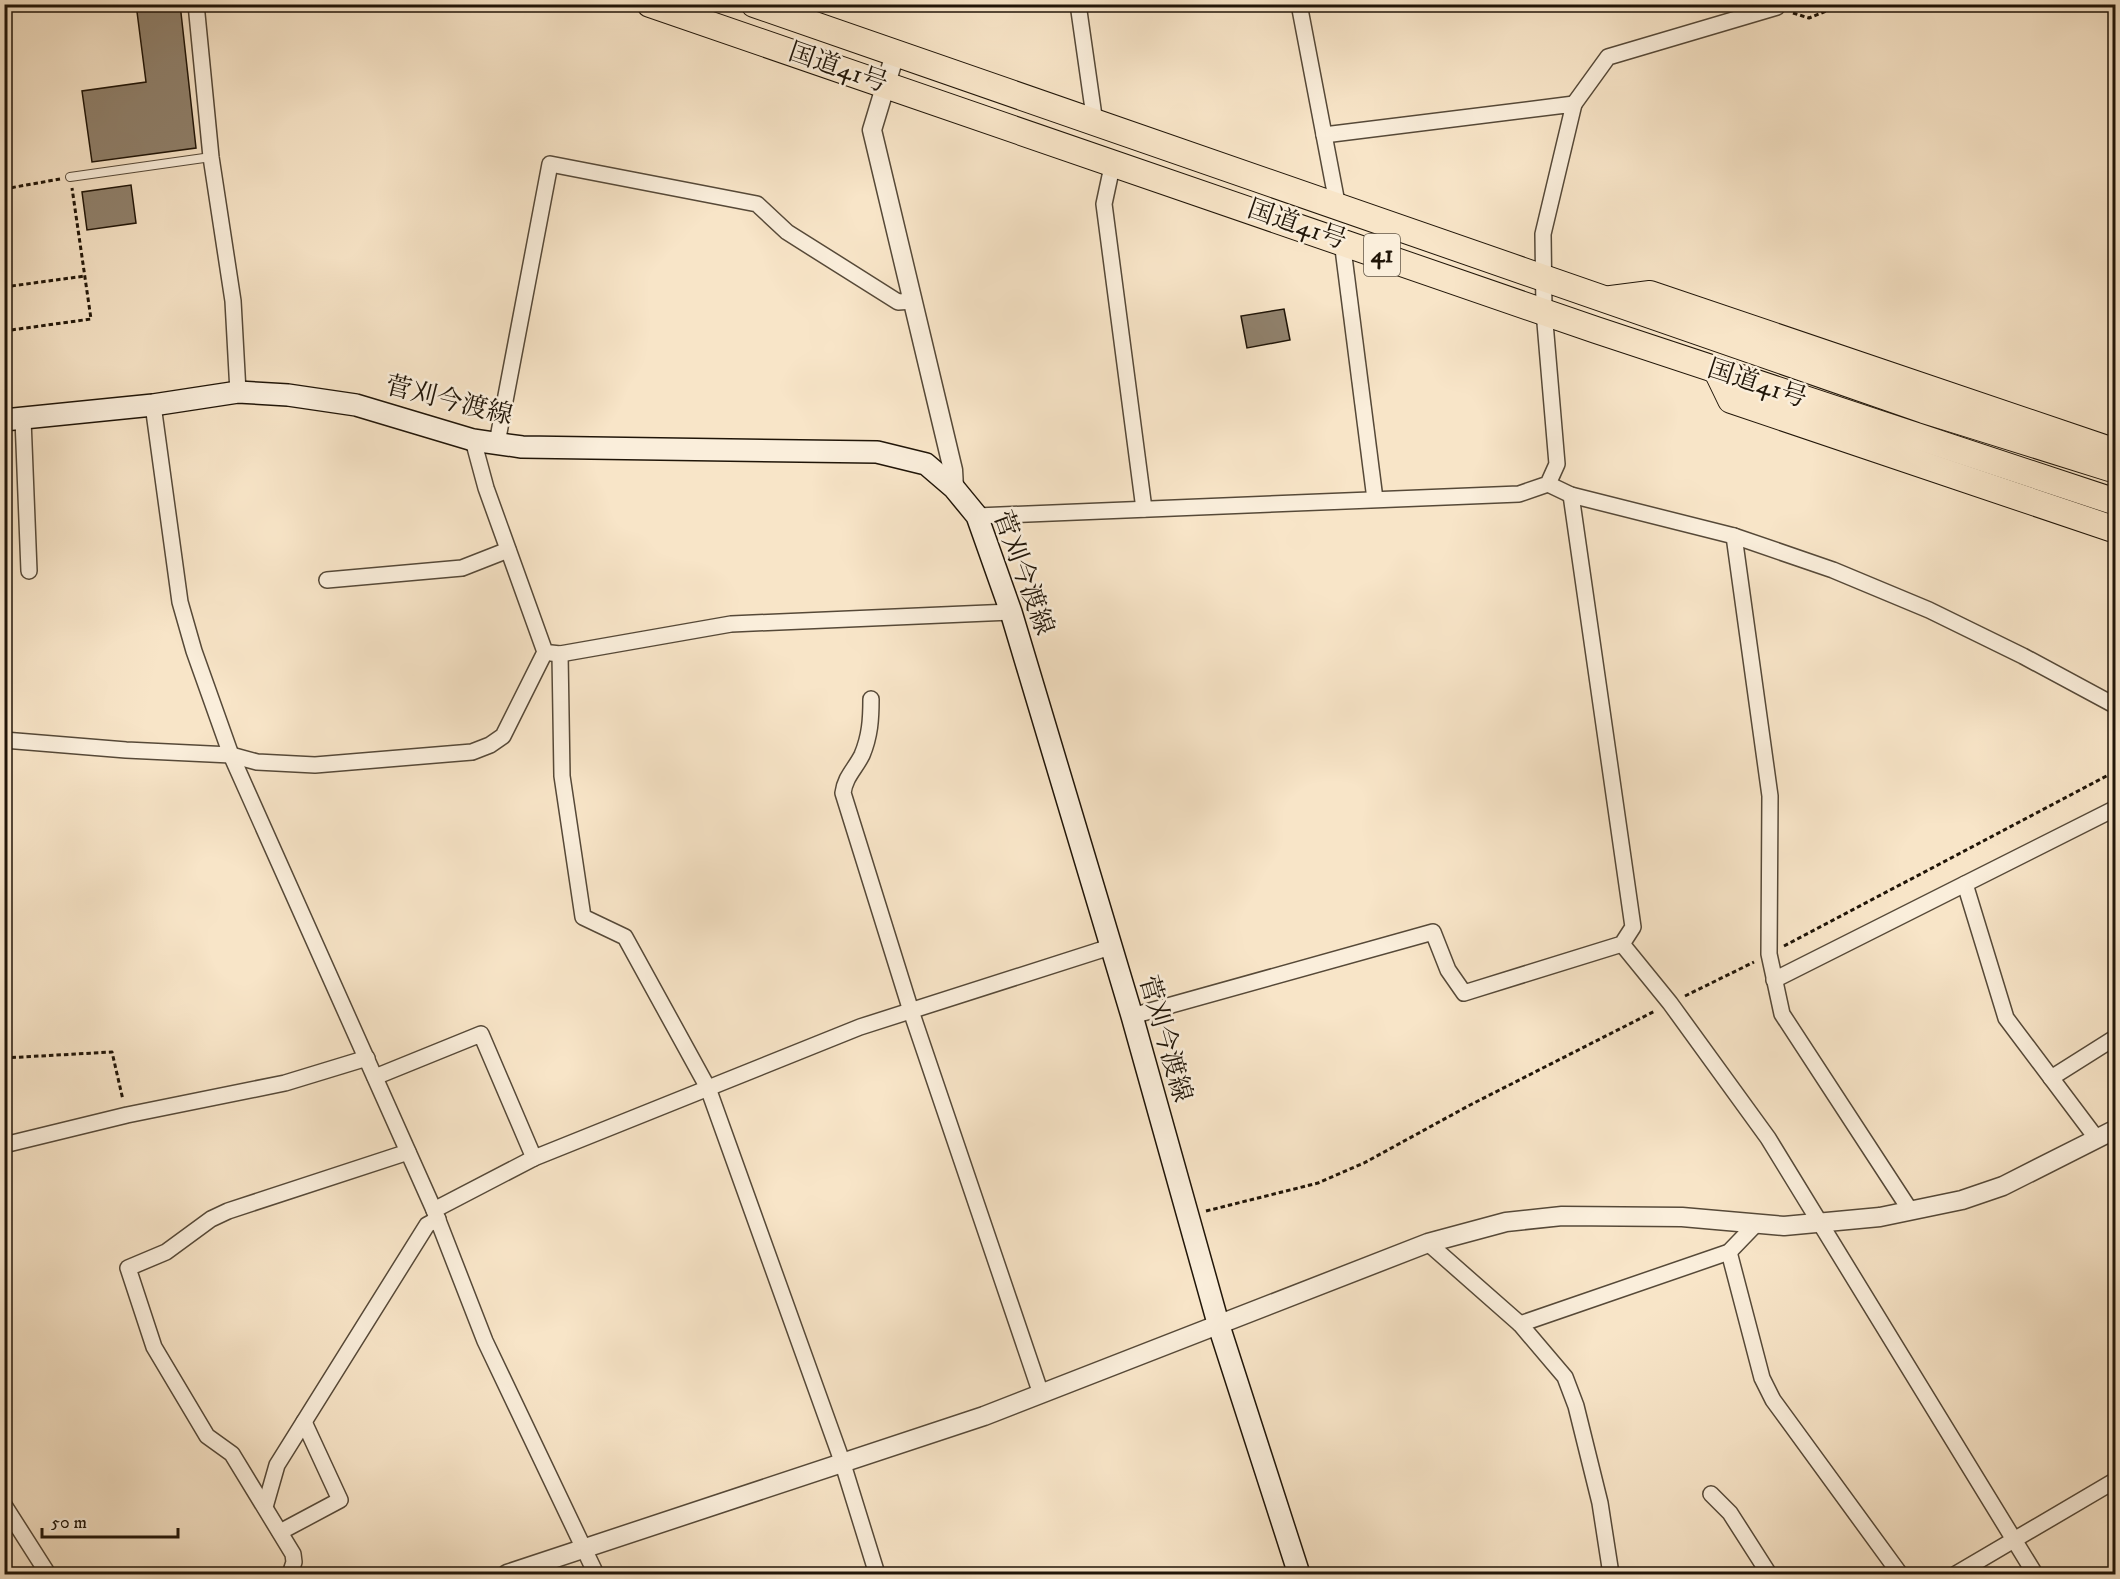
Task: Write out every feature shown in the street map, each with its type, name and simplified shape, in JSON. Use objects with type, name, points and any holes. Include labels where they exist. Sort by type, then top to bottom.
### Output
[{"type":"highway","name":"国道41号","points":[[650,4],[1717,371],[2115,502]]},
{"type":"highway","name":"国道41号","points":[[754,4],[1924,410],[2115,470]]},
{"type":"highway","points":[[1605,300],[1650,294],[2115,452]]},
{"type":"highway","points":[[1717,371],[1731,400],[2115,530]]},
{"type":"main road","name":"菅刈今渡線","points":[[14,419],[153,405],[238,392],[288,395],[356,405],[473,440],[522,447],[877,452],[926,464],[954,488],[977,516],[1011,612],[1132,1016],[1218,1323],[1299,1575]]},
{"type":"street","points":[[196,4],[211,157],[233,302],[238,392]]},
{"type":"street","points":[[1078,4],[1095,123]]},
{"type":"street","points":[[1299,4],[1338,208]]},
{"type":"street","points":[[1548,484],[1557,465],[1544,311],[1543,234],[1574,104],[1608,57],[1777,7]]},
{"type":"street","points":[[895,54],[872,130],[953,470],[954,488]]},
{"type":"street","points":[[1324,135],[1574,104]]},
{"type":"street","points":[[1113,162],[1104,204],[1144,509]]},
{"type":"street","points":[[497,443],[550,164],[757,204],[787,232],[898,302],[913,302]]},
{"type":"street","points":[[1342,241],[1375,499]]},
{"type":"street","points":[[153,405],[180,602],[194,651],[231,755],[436,1215],[484,1341],[575,1533],[586,1549],[596,1575]]},
{"type":"street","points":[[14,419],[29,571]]},
{"type":"street","points":[[4,740],[126,750],[231,755],[257,762],[315,765],[472,752],[490,745],[503,736],[544,652],[486,488],[473,440]]},
{"type":"street","points":[[977,516],[1519,494],[1548,484],[1571,495],[1734,536],[1833,570],[1929,610],[2023,656],[2115,706]]},
{"type":"street","points":[[1132,1016],[1433,932],[1448,970],[1464,993],[1622,944],[1633,927],[1571,495]]},
{"type":"street","points":[[1734,536],[1770,796],[1769,954],[1782,1014],[1910,1210]]},
{"type":"street","points":[[327,580],[462,568],[508,550]]},
{"type":"street","points":[[544,652],[560,654],[731,624],[1011,612]]},
{"type":"street","points":[[560,654],[562,776],[583,917],[625,937],[708,1088],[842,1461],[877,1575]]},
{"type":"street","points":[[871,699],[872,726],[861,756],[845,781],[843,793],[911,1011],[1041,1394]]},
{"type":"street","points":[[1774,980],[2115,808]]},
{"type":"street","points":[[1965,884],[2006,1018],[2097,1139]]},
{"type":"street","points":[[1622,944],[1670,1004],[1768,1138],[1818,1224],[2034,1575]]},
{"type":"street","points":[[264,1507],[277,1465],[427,1225],[436,1215],[534,1158],[860,1027],[1110,947]]},
{"type":"street","points":[[375,1077],[481,1034],[534,1158]]},
{"type":"street","points":[[2050,1078],[2115,1037]]},
{"type":"street","points":[[4,1145],[127,1116],[285,1083],[367,1058]]},
{"type":"street","points":[[507,1575],[842,1461],[984,1416],[1428,1243],[1506,1222],[1562,1216],[1682,1217],[1784,1226],[1880,1217],[1962,1200],[2003,1186],[2115,1129]]},
{"type":"street","points":[[290,1575],[294,1562],[293,1554],[280,1532],[232,1454],[207,1436],[154,1347],[128,1268],[166,1252],[211,1219],[228,1211],[408,1152]]},
{"type":"street","points":[[1520,1324],[1729,1252],[1756,1224]]},
{"type":"street","points":[[1428,1243],[1520,1324],[1565,1377],[1576,1406],[1600,1503],[1611,1575]]},
{"type":"street","points":[[1729,1252],[1762,1378],[1773,1400],[1900,1575]]},
{"type":"street","points":[[280,1532],[340,1500],[304,1422]]},
{"type":"street","points":[[1956,1575],[2115,1480]]},
{"type":"street","points":[[1711,1494],[1730,1513],[1769,1575]]},
{"type":"street","points":[[4,1505],[48,1575]]},
{"type":"lane","points":[[70,177],[211,157]]},
{"type":"path","points":[[4,6],[11,4]]},
{"type":"path","points":[[1777,7],[1809,18],[1844,4]]},
{"type":"path","points":[[4,189],[70,177],[91,319],[4,331]]},
{"type":"path","points":[[4,287],[85,276]]},
{"type":"path","points":[[4,1058],[112,1052],[127,1116]]},
{"type":"building","points":[[136,4],[180,4],[196,148],[92,162],[82,91],[146,82]]},
{"type":"building","points":[[131,185],[136,223],[87,230],[82,192]]},
{"type":"building","points":[[1284,309],[1290,340],[1247,348],[1241,316]]}]
